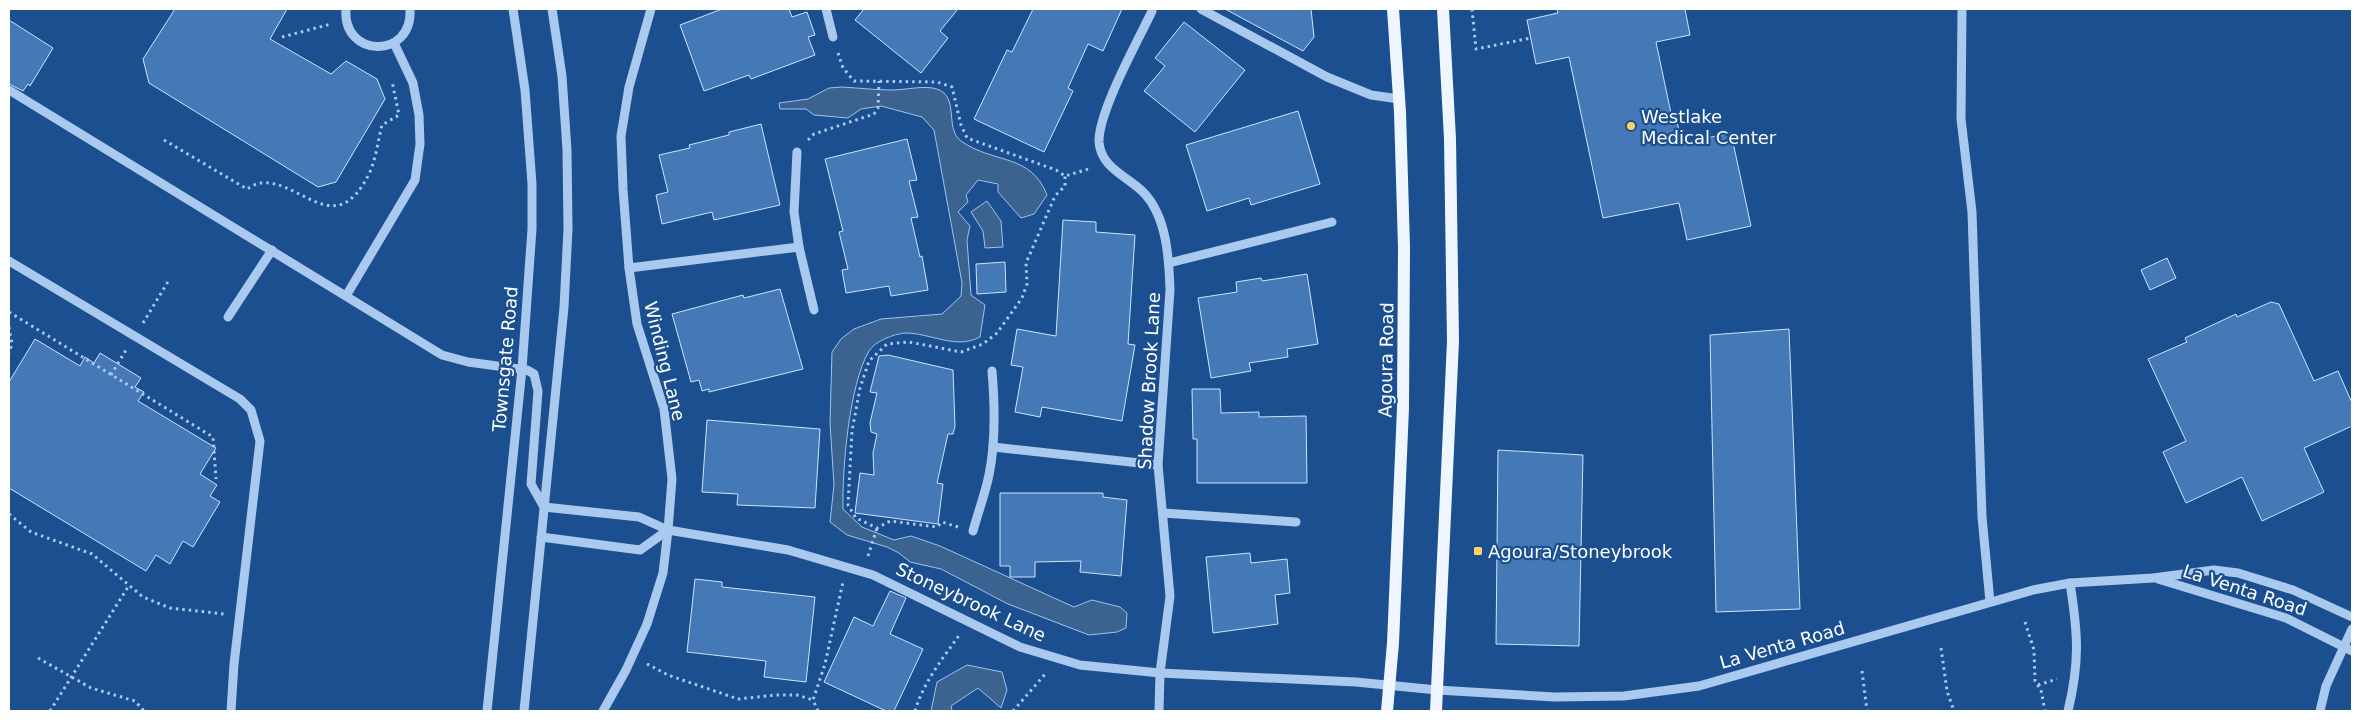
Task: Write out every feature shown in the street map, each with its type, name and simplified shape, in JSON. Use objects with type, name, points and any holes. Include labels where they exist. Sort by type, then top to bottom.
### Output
[{"type":"main road","name":"Agoura Road","points":[[1387,711],[1393,643],[1403,408],[1404,247],[1394,9]]},
{"type":"main road","points":[[1436,711],[1452,341],[1450,139],[1443,9]]},
{"type":"street","points":[[346,9],[346,21],[354,37],[363,43],[379,47],[394,43],[408,28],[410,9]]},
{"type":"street","name":"Townsgate Road","points":[[487,711],[522,369],[532,229],[532,184],[525,90],[513,9]]},
{"type":"street","points":[[524,711],[564,307],[568,229],[565,113],[562,76],[552,9]]},
{"type":"street","name":"Winding Lane","points":[[603,711],[633,656],[647,624],[663,573],[672,479],[664,409],[637,324],[629,268],[622,136],[629,87],[651,9]]},
{"type":"street","points":[[826,9],[833,37]]},
{"type":"street","points":[[1201,9],[1327,77],[1371,95],[1399,99]]},
{"type":"street","points":[[1962,9],[1961,119],[1972,212],[1982,517],[1990,602]]},
{"type":"street","points":[[1107,164],[1099,143],[1103,115],[1152,11]]},
{"type":"street","points":[[346,296],[415,180],[420,144],[419,115],[413,83],[394,43]]},
{"type":"street","points":[[9,90],[442,355],[468,362],[522,369],[534,374],[538,391],[531,484],[544,507]]},
{"type":"street","points":[[797,152],[794,212],[799,247],[814,310]]},
{"type":"street","name":"Shadow Brook Lane","points":[[1107,164],[1143,192],[1155,210],[1163,231],[1169,263],[1170,290],[1158,465],[1170,596],[1160,673],[1159,711]]},
{"type":"street","points":[[1169,263],[1332,222]]},
{"type":"street","points":[[629,268],[799,247]]},
{"type":"street","points":[[228,317],[272,250]]},
{"type":"street","points":[[9,260],[240,398],[251,410],[260,441],[231,711]]},
{"type":"street","points":[[973,531],[989,476],[993,447],[995,405],[992,371]]},
{"type":"street","points":[[993,447],[1158,465]]},
{"type":"street","name":"Stoneybrook Lane","points":[[544,507],[638,516],[668,530],[788,550],[846,567],[873,575],[1020,647],[1080,665],[1160,673],[1388,685],[1413,688]]},
{"type":"street","points":[[1163,513],[1296,522]]},
{"type":"street","points":[[541,537],[640,550],[668,530]]},
{"type":"street","name":"La Venta Road","points":[[1413,688],[1555,697],[1624,696],[1668,692],[1699,686],[2033,590],[2070,584],[2153,578],[2214,570],[2238,573],[2293,590],[2352,617]]},
{"type":"street","name":"La Venta Road","points":[[2153,578],[2286,618],[2348,648]]},
{"type":"street","points":[[2068,711],[2076,678],[2078,654],[2070,584]]},
{"type":"street","points":[[2320,711],[2326,686],[2348,648],[2352,629]]},
{"type":"path","points":[[1472,9],[1476,50],[1531,38]]},
{"type":"path","points":[[328,19],[333,32]]},
{"type":"path","points":[[282,37],[346,21]]},
{"type":"path","points":[[833,37],[843,68],[854,81],[937,82],[952,87],[961,125],[967,138],[1056,170],[1065,176],[1107,164]]},
{"type":"path","points":[[164,140],[247,189],[258,182],[272,183],[318,204],[339,204],[356,195],[369,172],[382,125],[399,115],[391,76]]},
{"type":"path","points":[[797,152],[814,134],[874,114],[878,108],[879,81]]},
{"type":"path","points":[[876,530],[856,518],[848,505],[852,431],[860,388],[869,362],[887,344],[909,342],[961,352],[983,344],[997,333],[1022,298],[1027,284],[1026,263],[1055,196],[1065,186],[1065,176]]},
{"type":"path","points":[[9,312],[213,437],[216,478]]},
{"type":"path","points":[[9,327],[12,344],[9,353]]},
{"type":"path","points":[[9,514],[30,532],[92,554],[128,587],[143,597],[170,608],[240,615]]},
{"type":"path","points":[[870,548],[876,530],[890,521],[937,527],[942,522],[973,531]]},
{"type":"path","points":[[818,711],[813,700],[824,664],[846,567]]},
{"type":"path","points":[[50,711],[128,587]]},
{"type":"path","points":[[915,711],[918,699],[937,666],[969,621]]},
{"type":"path","points":[[2025,622],[2034,650],[2035,681],[2042,690],[2045,711]]},
{"type":"path","points":[[1941,648],[1947,691],[1954,711]]},
{"type":"path","points":[[633,656],[668,676],[738,699],[797,695],[813,700]]},
{"type":"path","points":[[38,658],[91,688],[135,701],[144,711]]},
{"type":"path","points":[[1013,711],[1059,658]]},
{"type":"path","points":[[1862,672],[1867,711]]},
{"type":"water","points":[[829,88],[886,90],[937,89],[944,93],[948,99],[953,129],[961,141],[973,148],[1010,161],[1031,172],[1040,182],[1047,195],[1034,214],[1021,218],[998,192],[998,184],[978,180],[966,195],[968,202],[958,212],[970,226],[967,240],[971,295],[985,305],[980,337],[962,342],[905,333],[885,339],[872,347],[862,366],[856,385],[848,428],[843,509],[862,527],[894,540],[911,536],[940,546],[1074,607],[1092,600],[1120,607],[1127,613],[1126,628],[1117,632],[1089,635],[1008,604],[941,569],[910,562],[899,553],[887,547],[847,535],[830,522],[834,485],[830,423],[832,352],[841,339],[854,329],[881,319],[942,314],[961,296],[962,283],[934,130],[922,117],[881,106],[861,109],[848,118],[814,115],[806,109],[780,109],[779,103],[808,99]]},
{"type":"water","points":[[987,201],[1001,221],[1003,247],[985,248],[983,231],[971,212]]},
{"type":"water","points":[[967,665],[1002,672],[1007,690],[1001,708],[978,688],[951,706],[952,711],[931,711],[937,682]]},
{"type":"building","points":[[175,9],[287,9],[270,39],[331,74],[346,61],[377,79],[385,99],[336,182],[318,187],[149,83],[143,59]]},
{"type":"building","points":[[722,9],[789,9],[792,17],[807,12],[815,35],[808,37],[815,55],[751,79],[749,75],[704,91],[680,25]]},
{"type":"building","points":[[864,9],[958,9],[940,31],[948,38],[921,73],[855,20]]},
{"type":"building","points":[[1033,9],[1122,9],[1103,51],[1088,44],[1068,88],[1073,91],[1044,152],[974,119],[1007,50],[1012,52]]},
{"type":"building","points":[[1225,9],[1311,9],[1314,37],[1303,51]]},
{"type":"building","name":"Westlake Medical Center","points":[[1557,9],[1685,9],[1690,35],[1656,42],[1672,118],[1676,118],[1682,143],[1731,133],[1751,226],[1687,240],[1679,203],[1603,218],[1569,57],[1536,64],[1527,20],[1558,13]]},
{"type":"building","points":[[9,20],[53,48],[30,86],[28,84],[23,91],[9,84]]},
{"type":"building","points":[[1184,22],[1245,70],[1195,132],[1144,91],[1165,66],[1155,58]]},
{"type":"building","points":[[1298,111],[1320,184],[1251,205],[1249,198],[1207,211],[1186,145]]},
{"type":"building","points":[[761,124],[780,205],[714,220],[712,212],[662,224],[656,195],[668,192],[659,155],[690,148],[689,145],[729,135],[729,132]]},
{"type":"building","points":[[907,139],[917,180],[909,181],[918,217],[911,218],[920,257],[922,256],[928,290],[891,296],[889,286],[846,293],[842,270],[848,269],[839,232],[843,231],[825,159]]},
{"type":"building","points":[[1063,220],[1096,222],[1096,232],[1135,235],[1128,344],[1135,345],[1122,421],[1042,407],[1040,417],[1015,412],[1023,367],[1011,365],[1017,329],[1056,336]]},
{"type":"building","points":[[2167,258],[2176,278],[2150,290],[2141,270]]},
{"type":"building","points":[[1005,262],[1006,292],[977,294],[976,264]]},
{"type":"building","points":[[1307,274],[1318,344],[1287,349],[1288,357],[1249,363],[1251,371],[1211,378],[1198,298],[1237,292],[1236,282],[1261,278],[1262,281]]},
{"type":"building","points":[[780,289],[803,369],[709,392],[709,389],[702,391],[699,380],[691,382],[672,314],[743,295],[744,298]]},
{"type":"building","points":[[2271,302],[2279,304],[2314,381],[2338,371],[2352,403],[2352,426],[2304,448],[2324,492],[2262,521],[2242,477],[2186,503],[2163,452],[2186,441],[2148,359],[2187,342],[2185,338],[2236,314],[2237,317]]},
{"type":"building","points":[[1789,329],[1800,609],[1716,612],[1710,335]]},
{"type":"building","points":[[35,339],[80,366],[85,357],[94,363],[100,353],[141,378],[135,387],[144,392],[138,401],[216,448],[200,474],[217,485],[210,496],[220,502],[193,547],[183,541],[170,564],[156,555],[146,571],[9,488],[9,382]]},
{"type":"building","points":[[888,355],[953,370],[955,426],[953,434],[948,434],[937,483],[943,484],[938,524],[855,513],[860,473],[874,475],[873,453],[877,434],[871,432],[870,423],[877,393],[870,392],[879,356]]},
{"type":"building","points":[[1192,389],[1220,389],[1221,413],[1259,412],[1259,417],[1306,416],[1307,483],[1197,483],[1197,439],[1193,439]]},
{"type":"building","points":[[707,420],[820,429],[815,508],[737,505],[738,494],[702,492]]},
{"type":"building","points":[[1498,450],[1583,455],[1579,646],[1496,644]]},
{"type":"building","points":[[1000,493],[1103,493],[1103,497],[1127,500],[1121,576],[1080,572],[1081,561],[1035,562],[1035,577],[1010,577],[1010,566],[1000,566]]},
{"type":"building","points":[[1250,553],[1251,563],[1287,559],[1290,593],[1275,595],[1278,624],[1213,633],[1206,557]]},
{"type":"building","points":[[695,579],[722,582],[722,587],[815,597],[806,682],[764,677],[766,661],[687,652]]},
{"type":"building","points":[[890,591],[906,598],[890,634],[923,649],[894,711],[886,711],[824,682],[854,617],[873,626]]},
{"type":"place","name":"Westlake Medical Center","points":[[1631,126]]},
{"type":"place","name":"Agoura/Stoneybrook","points":[[1478,551]]}]
